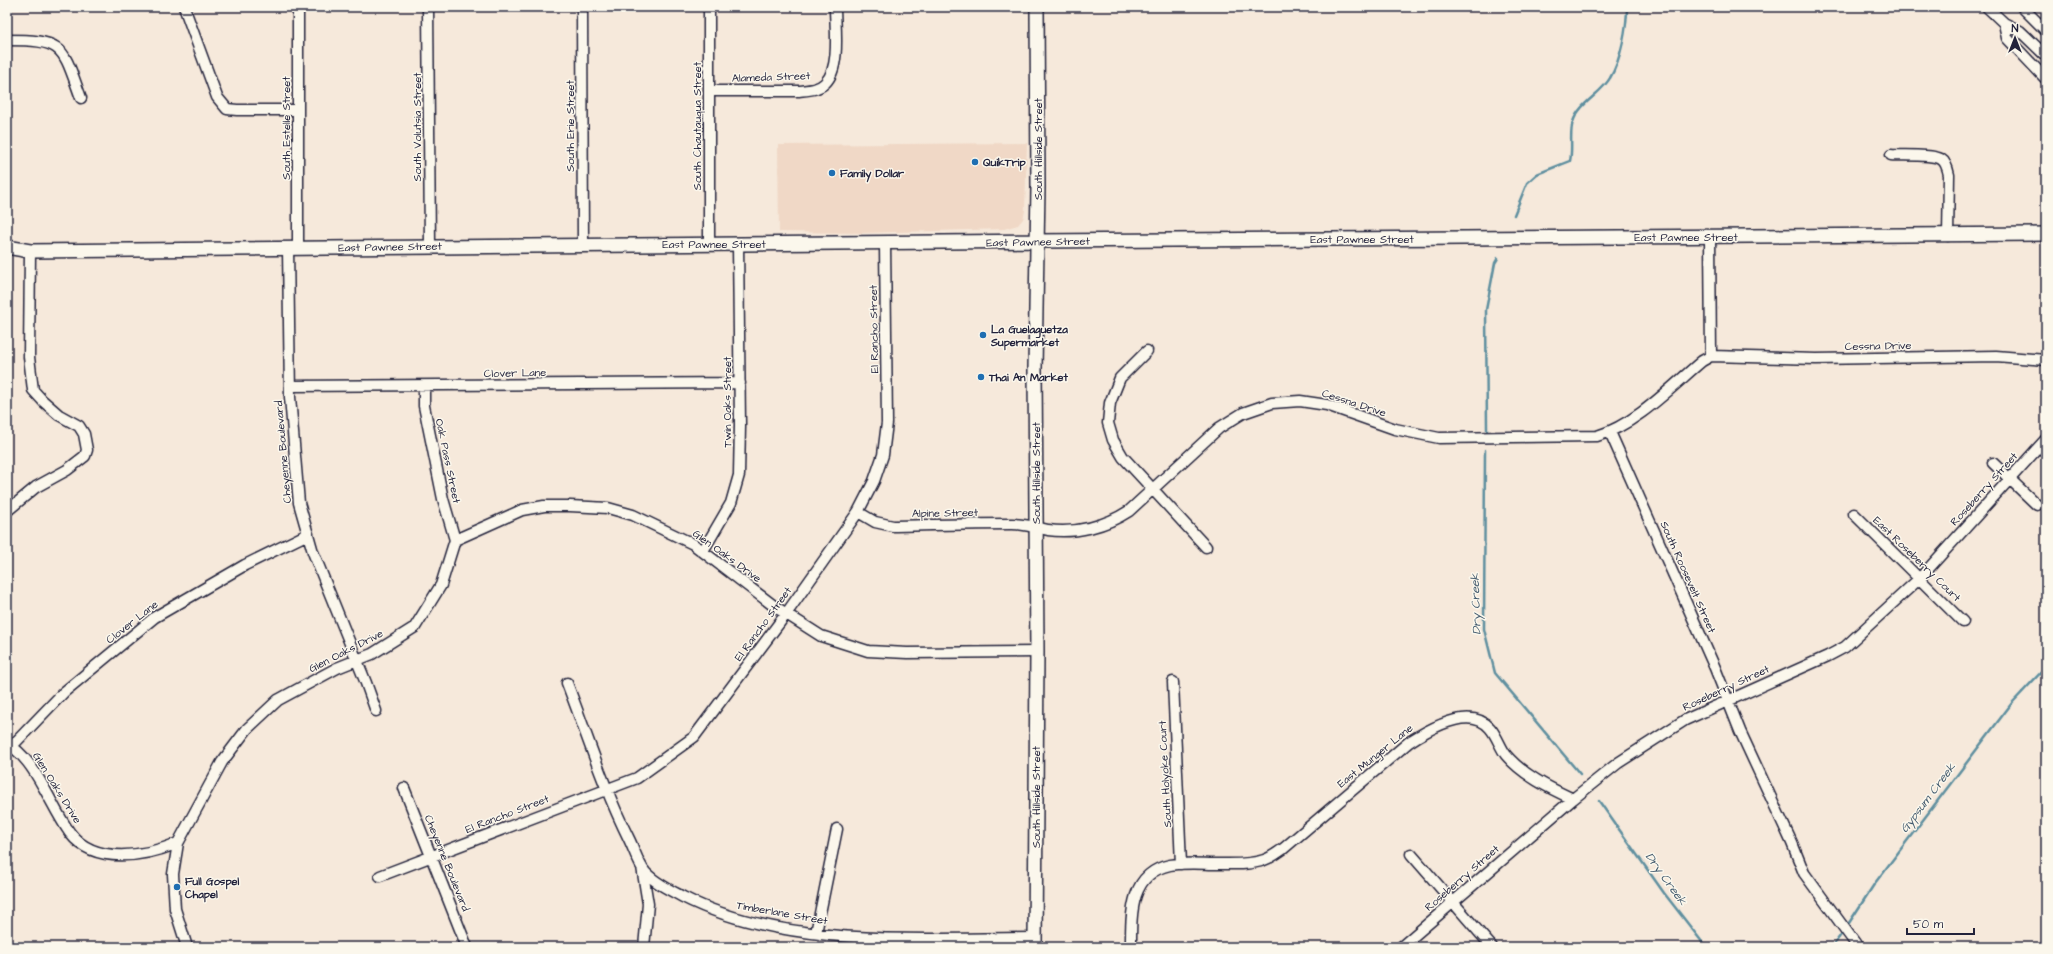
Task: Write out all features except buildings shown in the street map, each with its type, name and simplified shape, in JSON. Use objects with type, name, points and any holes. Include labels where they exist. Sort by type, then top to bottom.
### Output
[{"type":"main road","name":"South Hillside Street","points":[[1035,943],[1037,652],[1037,7]]},
{"type":"main road","name":"East Pawnee Street","points":[[7,247],[30,251],[583,245],[885,244],[1037,241],[1948,236],[2046,234]]},
{"type":"main road","name":"East Pawnee Street","points":[[7,256],[30,251]]},
{"type":"street","points":[[184,7],[212,87],[221,104],[227,109],[237,110],[298,110]]},
{"type":"street","name":"South Estelle Street","points":[[293,248],[298,110],[298,7]]},
{"type":"street","name":"South Volutsia Street","points":[[428,7],[430,247]]},
{"type":"street","name":"South Erie Street","points":[[582,7],[583,245]]},
{"type":"street","name":"South Chautauqua Street","points":[[709,7],[709,244]]},
{"type":"street","name":"Alameda Street","points":[[709,90],[799,91],[812,90],[824,84],[830,77],[836,56],[835,7]]},
{"type":"street","points":[[1987,7],[2004,23],[2020,31],[2046,56]]},
{"type":"street","points":[[2022,7],[2046,31]]},
{"type":"street","points":[[2004,23],[2007,38],[2046,79]]},
{"type":"street","points":[[7,40],[38,40],[53,44],[61,50],[67,61],[80,98]]},
{"type":"street","points":[[1891,155],[1933,157],[1944,162],[1949,176],[1948,236]]},
{"type":"street","points":[[1610,432],[1629,422],[1702,361],[1711,356],[1710,237]]},
{"type":"street","name":"Twin Oaks Street","points":[[703,551],[731,503],[736,489],[739,468],[740,383],[738,244]]},
{"type":"street","name":"El Rancho Street","points":[[380,876],[637,778],[694,737],[786,614],[858,512],[874,482],[883,455],[887,423],[885,244]]},
{"type":"street","name":"Cheyenne Boulevard","points":[[293,248],[290,386],[299,503],[313,552],[376,711]]},
{"type":"street","points":[[7,511],[36,487],[67,470],[85,456],[87,450],[84,434],[79,426],[54,411],[33,390],[29,356],[30,251]]},
{"type":"street","points":[[1147,351],[1120,378],[1110,403],[1108,423],[1113,440],[1123,457],[1206,547]]},
{"type":"street","name":"Cessna Drive","points":[[1711,356],[1816,359],[1996,356],[2046,360]]},
{"type":"street","name":"Clover Lane","points":[[290,386],[740,383]]},
{"type":"street","name":"Oak Pass Street","points":[[424,386],[424,406],[444,499],[455,540]]},
{"type":"street","name":"Cessna Drive","points":[[1036,527],[1049,530],[1094,527],[1124,514],[1206,439],[1232,418],[1272,403],[1287,400],[1327,405],[1395,429],[1439,438],[1597,436],[1610,432]]},
{"type":"street","name":"South Roosevelt Street","points":[[1610,432],[1792,843],[1804,874],[1858,947]]},
{"type":"street","name":"Roseberry Street","points":[[1401,947],[1573,799],[1618,763],[1684,720],[1729,702],[1845,647],[1920,578],[2046,439]]},
{"type":"street","points":[[1993,463],[2037,505]]},
{"type":"street","name":"Glen Oaks Drive","points":[[10,745],[32,768],[70,833],[81,843],[100,852],[118,856],[156,852],[178,843],[222,762],[248,729],[278,700],[337,668],[372,654],[415,627],[441,585],[455,540],[522,510],[544,506],[608,508],[633,514],[693,544],[786,614],[821,636],[868,651],[907,653],[1037,652]]},
{"type":"street","name":"Alpine Street","points":[[858,512],[875,522],[893,526],[1012,524],[1036,527]]},
{"type":"street","name":"East Roseberry Court","points":[[1854,514],[1963,622]]},
{"type":"street","name":"Clover Lane","points":[[10,745],[64,692],[155,617],[245,565],[308,534]]},
{"type":"street","name":"South Holyoke Court","points":[[1173,682],[1181,864]]},
{"type":"street","name":"Timberlane Street","points":[[567,683],[616,812],[644,871],[661,884],[693,902],[725,915],[764,925],[816,932],[886,939],[1035,943]]},
{"type":"street","name":"East Munger Lane","points":[[1131,947],[1134,901],[1140,885],[1148,874],[1170,865],[1253,863],[1266,860],[1283,849],[1409,742],[1431,727],[1456,720],[1473,718],[1490,728],[1506,755],[1530,775],[1552,789],[1573,799]]},
{"type":"street","name":"Cheyenne Boulevard","points":[[404,788],[467,947]]},
{"type":"street","points":[[816,932],[837,829]]},
{"type":"street","points":[[178,843],[173,874],[175,910],[187,947]]},
{"type":"street","points":[[1411,854],[1492,947]]},
{"type":"street","points":[[641,865],[648,904],[644,947]]},
{"type":"shaded area","points":[[1027,143],[1025,211],[1023,219],[1018,225],[1004,229],[862,233],[779,232],[778,145]]},
{"type":"waterway","name":"Dry Creek","points":[[1514,215],[1527,183],[1537,174],[1570,161],[1571,130],[1573,122],[1580,109],[1606,84],[1614,71],[1623,43],[1627,7]]},
{"type":"waterway","name":"Dry Creek","points":[[1487,430],[1486,310],[1495,263],[1498,258]]},
{"type":"waterway","name":"Dry Creek","points":[[1485,450],[1484,629],[1495,673],[1580,774]]},
{"type":"waterway","name":"Gypsum Creek","points":[[1847,926],[1875,883],[2012,703],[2046,667]]},
{"type":"waterway","name":"Dry Creek","points":[[1599,801],[1664,893],[1706,947]]},
{"type":"waterway","name":"Gypsum Creek","points":[[1832,947],[1843,932]]},
{"type":"place","name":"QuikTrip","points":[[975,162]]},
{"type":"place","name":"Family Dollar","points":[[832,173]]},
{"type":"place","name":"La Guelaguetza Supermarket","points":[[983,335]]},
{"type":"place","name":"Thai An Market","points":[[981,377]]},
{"type":"place","name":"Full Gospel Chapel","points":[[177,887]]}]
